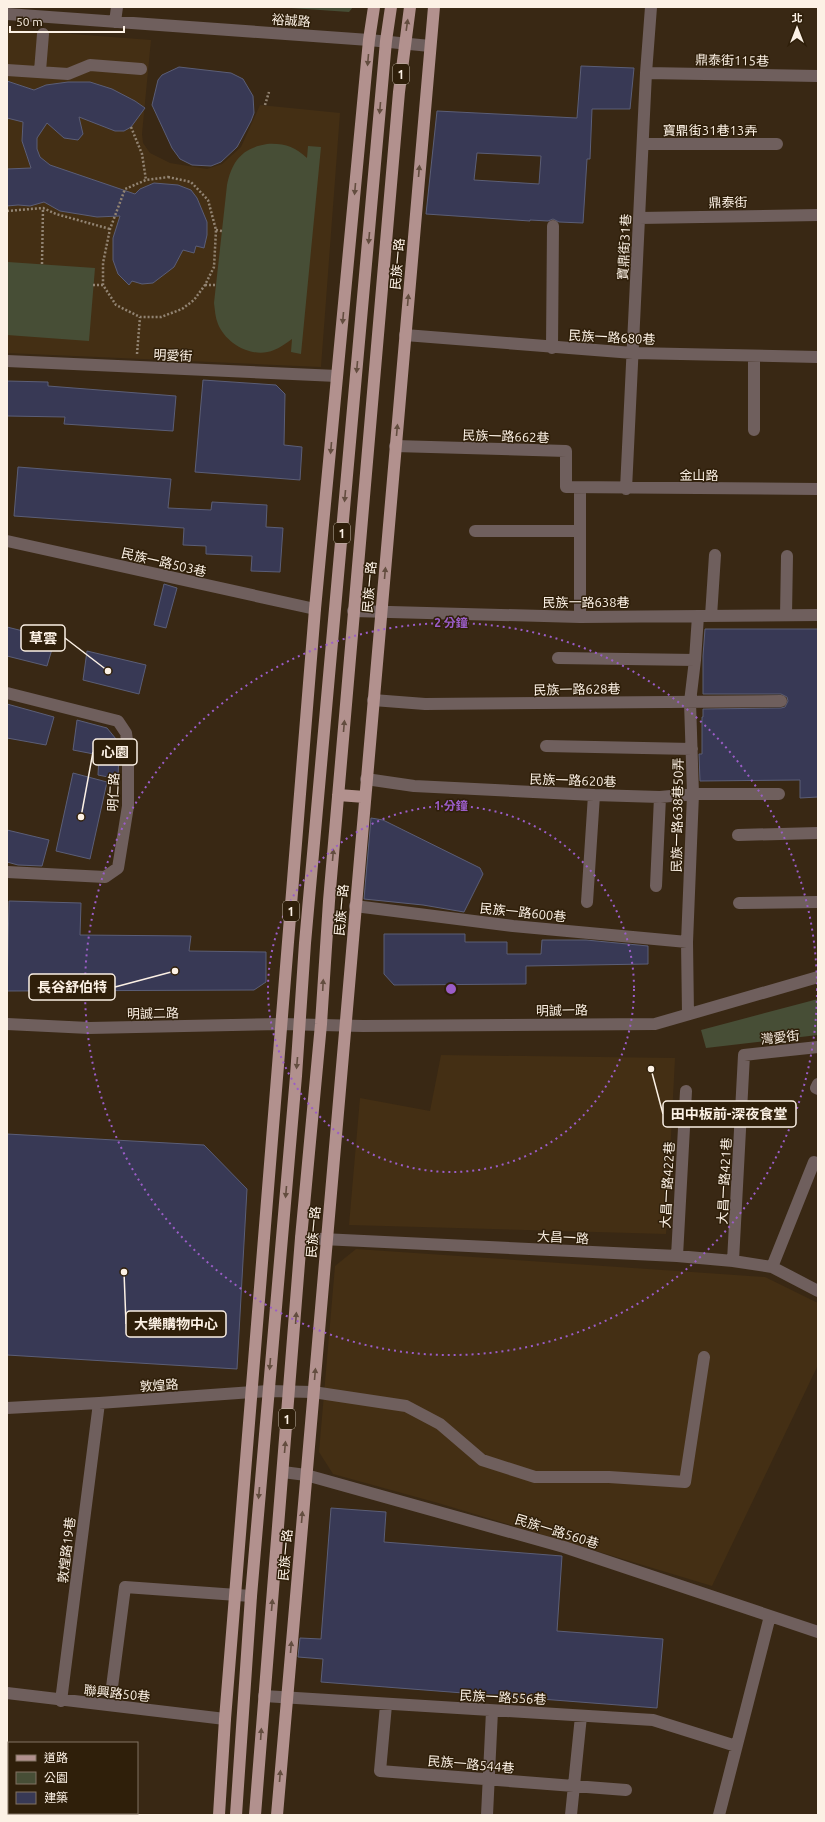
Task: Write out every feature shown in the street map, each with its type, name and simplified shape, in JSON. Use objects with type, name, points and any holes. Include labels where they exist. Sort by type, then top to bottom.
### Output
[{"type":"main road","name":"1","points":[[219,1815],[225,1719],[315,610],[369,40],[374,7]]},
{"type":"main road","name":"1","points":[[236,1815],[251,1596],[300,1024],[305,943],[386,41],[391,7]]},
{"type":"main road","name":"民族一路","points":[[255,1815],[321,1024],[328,908],[353,611],[398,92],[410,7]]},
{"type":"main road","name":"民族一路","points":[[277,1815],[434,7]]},
{"type":"main road","points":[[301,787],[319,789]]},
{"type":"main road","points":[[338,795],[365,797]]},
{"type":"street","points":[[115,22],[117,7]]},
{"type":"street","name":"寶鼎街31巷","points":[[626,489],[646,72],[651,7]]},
{"type":"street","name":"裕誠路","points":[[7,14],[386,41],[430,46]]},
{"type":"street","points":[[40,71],[43,34]]},
{"type":"street","points":[[7,70],[68,74],[90,65],[141,70]]},
{"type":"street","name":"鼎泰街115巷","points":[[646,72],[818,76]]},
{"type":"street","name":"寶鼎街31巷13弄","points":[[643,144],[777,144]]},
{"type":"street","name":"鼎泰街","points":[[639,218],[818,214]]},
{"type":"street","points":[[552,348],[553,226]]},
{"type":"street","name":"民族一路680巷","points":[[405,335],[552,348],[633,353],[818,357]]},
{"type":"street","points":[[754,356],[754,430]]},
{"type":"street","name":"明愛街","points":[[7,361],[337,376]]},
{"type":"street","name":"民族一路662巷","points":[[396,446],[566,451],[566,487],[580,488]]},
{"type":"street","points":[[580,488],[580,617]]},
{"type":"street","name":"金山路","points":[[580,488],[818,489]]},
{"type":"street","points":[[475,531],[579,532]]},
{"type":"street","name":"民族一路503巷","points":[[7,541],[315,610]]},
{"type":"street","points":[[711,616],[716,555]]},
{"type":"street","points":[[786,615],[787,556]]},
{"type":"street","name":"民族一路638巷","points":[[353,611],[580,617],[818,615]]},
{"type":"street","name":"民族一路638巷50弄","points":[[688,1014],[687,942],[693,794],[690,702],[698,616]]},
{"type":"street","points":[[558,658],[695,660]]},
{"type":"street","name":"明仁路","points":[[7,693],[118,721],[126,733],[128,748],[128,806],[118,868],[105,877],[7,872]]},
{"type":"street","name":"民族一路628巷","points":[[373,700],[425,704],[781,701]]},
{"type":"street","points":[[546,746],[692,750]]},
{"type":"street","name":"民族一路620巷","points":[[366,779],[414,786],[594,795],[660,797],[693,794],[779,794]]},
{"type":"street","points":[[587,902],[594,795]]},
{"type":"street","points":[[656,886],[660,797]]},
{"type":"street","points":[[738,835],[818,833]]},
{"type":"street","points":[[740,903],[818,902]]},
{"type":"street","name":"民族一路600巷","points":[[355,906],[513,926],[687,942]]},
{"type":"street","name":"明誠一路","points":[[300,1024],[655,1024],[818,977]]},
{"type":"street","name":"明誠二路","points":[[7,1024],[89,1028],[300,1024]]},
{"type":"street","name":"灣愛街","points":[[744,1054],[818,1047]]},
{"type":"street","name":"大昌一路421巷","points":[[733,1261],[744,1054]]},
{"type":"street","points":[[818,1084],[816,1088],[818,1089]]},
{"type":"street","name":"大昌一路422巷","points":[[677,1256],[686,1091]]},
{"type":"street","points":[[772,1267],[814,1162],[818,1164]]},
{"type":"street","name":"大昌一路","points":[[302,1238],[677,1256],[733,1261],[772,1267],[818,1291]]},
{"type":"street","name":"敦煌路","points":[[7,1408],[268,1391],[313,1392],[406,1406],[440,1424],[482,1460],[535,1477],[609,1476],[685,1482],[704,1357]]},
{"type":"street","name":"敦煌路19巷","points":[[61,1701],[99,1403]]},
{"type":"street","name":"民族一路560巷","points":[[283,1472],[306,1475],[564,1547],[818,1632]]},
{"type":"street","points":[[112,1687],[125,1587],[251,1596]]},
{"type":"street","points":[[719,1815],[770,1616]]},
{"type":"street","name":"聯興路50巷","points":[[7,1693],[61,1701],[225,1719]]},
{"type":"street","name":"民族一路556巷","points":[[264,1696],[287,1699],[653,1720],[736,1746]]},
{"type":"street","name":"民族一路544巷","points":[[386,1705],[380,1771],[626,1790]]},
{"type":"street","points":[[487,1815],[492,1711]]},
{"type":"street","points":[[571,1815],[581,1716]]},
{"type":"path","points":[[265,105],[269,92]]},
{"type":"path","points":[[131,127],[142,154],[146,180]]},
{"type":"path","points":[[168,177],[191,182],[208,200],[216,230],[214,267],[205,285],[194,300],[182,309],[162,316],[140,317],[116,305],[103,285],[103,263],[110,229],[125,189],[146,180],[168,177]]},
{"type":"path","points":[[7,211],[43,208],[56,214],[110,229]]},
{"type":"path","points":[[42,264],[43,208]]},
{"type":"path","points":[[216,230],[222,231]]},
{"type":"path","points":[[93,285],[103,285]]},
{"type":"path","points":[[205,285],[216,285]]},
{"type":"path","points":[[136,367],[140,317]]},
{"type":"shaded area","points":[[7,29],[151,40],[142,134],[143,143],[150,153],[170,163],[207,169],[222,164],[241,147],[260,105],[340,113],[321,367],[7,353]]},
{"type":"shaded area","points":[[441,1055],[675,1058],[666,1234],[349,1225],[360,1098],[430,1111]]},
{"type":"shaded area","points":[[356,1249],[765,1277],[818,1303],[818,1365],[712,1586],[438,1503],[333,1474],[319,1452],[335,1266]]},
{"type":"green space","points":[[277,7],[353,7],[349,12]]},
{"type":"green space","points":[[267,144],[289,146],[307,158],[308,146],[321,147],[301,354],[291,352],[292,339],[274,350],[266,352],[258,353],[241,348],[227,338],[217,321],[215,314],[214,303],[229,177],[235,163],[245,152]]},
{"type":"green space","points":[[8,262],[95,268],[89,341],[7,335]]},
{"type":"green space","points":[[818,999],[818,1035],[706,1048],[701,1030]]},
{"type":"building","points":[[581,66],[634,68],[630,109],[592,109],[590,159],[587,159],[583,223],[559,222],[553,219],[548,221],[530,221],[426,214],[437,111],[577,118]],"holes":[[[477,153],[541,156],[539,184],[474,180]]]},
{"type":"building","points":[[179,67],[231,73],[243,79],[253,96],[254,113],[237,147],[221,162],[211,166],[192,165],[180,159],[172,148],[152,105],[158,80],[162,75]]},
{"type":"building","points":[[7,81],[34,90],[46,85],[68,82],[90,82],[112,89],[145,108],[131,127],[124,131],[115,131],[79,117],[83,134],[78,140],[64,138],[47,123],[37,138],[37,149],[40,157],[50,165],[135,194],[140,189],[154,183],[178,185],[191,190],[197,198],[207,222],[207,235],[204,248],[196,246],[194,253],[183,250],[174,267],[153,283],[142,284],[132,281],[129,285],[118,274],[113,260],[113,238],[120,216],[97,217],[60,211],[44,202],[30,206],[7,206],[7,169],[31,168],[22,141],[23,122],[7,118]]},
{"type":"building","points":[[203,380],[276,385],[285,394],[284,445],[302,447],[300,480],[195,472]]},
{"type":"building","points":[[7,381],[48,382],[48,386],[176,396],[173,431],[64,424],[65,417],[7,416]]},
{"type":"building","points":[[18,467],[171,479],[168,508],[211,510],[212,502],[267,505],[266,527],[283,528],[280,572],[251,571],[252,556],[206,554],[206,546],[183,545],[184,528],[14,516]]},
{"type":"building","points":[[164,584],[177,588],[166,628],[154,625]]},
{"type":"building","points":[[7,627],[55,639],[47,666],[7,656]]},
{"type":"building","points":[[705,629],[818,629],[818,797],[800,798],[800,780],[700,781],[699,754],[702,754],[703,709],[781,708],[785,707],[788,701],[787,697],[781,694],[703,694]]},
{"type":"building","points":[[87,651],[146,665],[139,694],[83,680]]},
{"type":"building","points":[[7,704],[54,717],[46,745],[7,738]]},
{"type":"building","points":[[77,720],[107,728],[116,739],[119,749],[118,779],[98,775],[99,755],[73,750]]},
{"type":"building","points":[[73,773],[107,782],[90,859],[56,851]]},
{"type":"building","points":[[371,818],[383,820],[480,868],[483,874],[464,912],[423,905],[364,899]]},
{"type":"building","points":[[7,830],[49,840],[42,866],[18,865],[7,862]]},
{"type":"building","points":[[9,901],[81,903],[80,935],[191,936],[189,951],[266,952],[266,982],[254,990],[7,991]]},
{"type":"building","points":[[384,934],[465,934],[465,942],[507,942],[507,954],[541,954],[542,940],[586,940],[648,946],[648,964],[526,966],[526,984],[394,985],[384,974]]},
{"type":"building","points":[[7,1134],[204,1145],[247,1189],[237,1369],[7,1355]]},
{"type":"building","points":[[331,1508],[386,1512],[384,1542],[562,1556],[557,1631],[663,1639],[657,1708],[321,1682],[323,1659],[298,1657],[300,1638],[321,1639]]},
{"type":"place","name":"草雲","points":[[108,671]]},
{"type":"place","name":"心園","points":[[81,817]]},
{"type":"place","name":"長谷舒伯特","points":[[175,971]]},
{"type":"place","name":"田中板前-深夜食堂","points":[[651,1069]]},
{"type":"place","name":"大樂購物中心","points":[[124,1272]]}]
